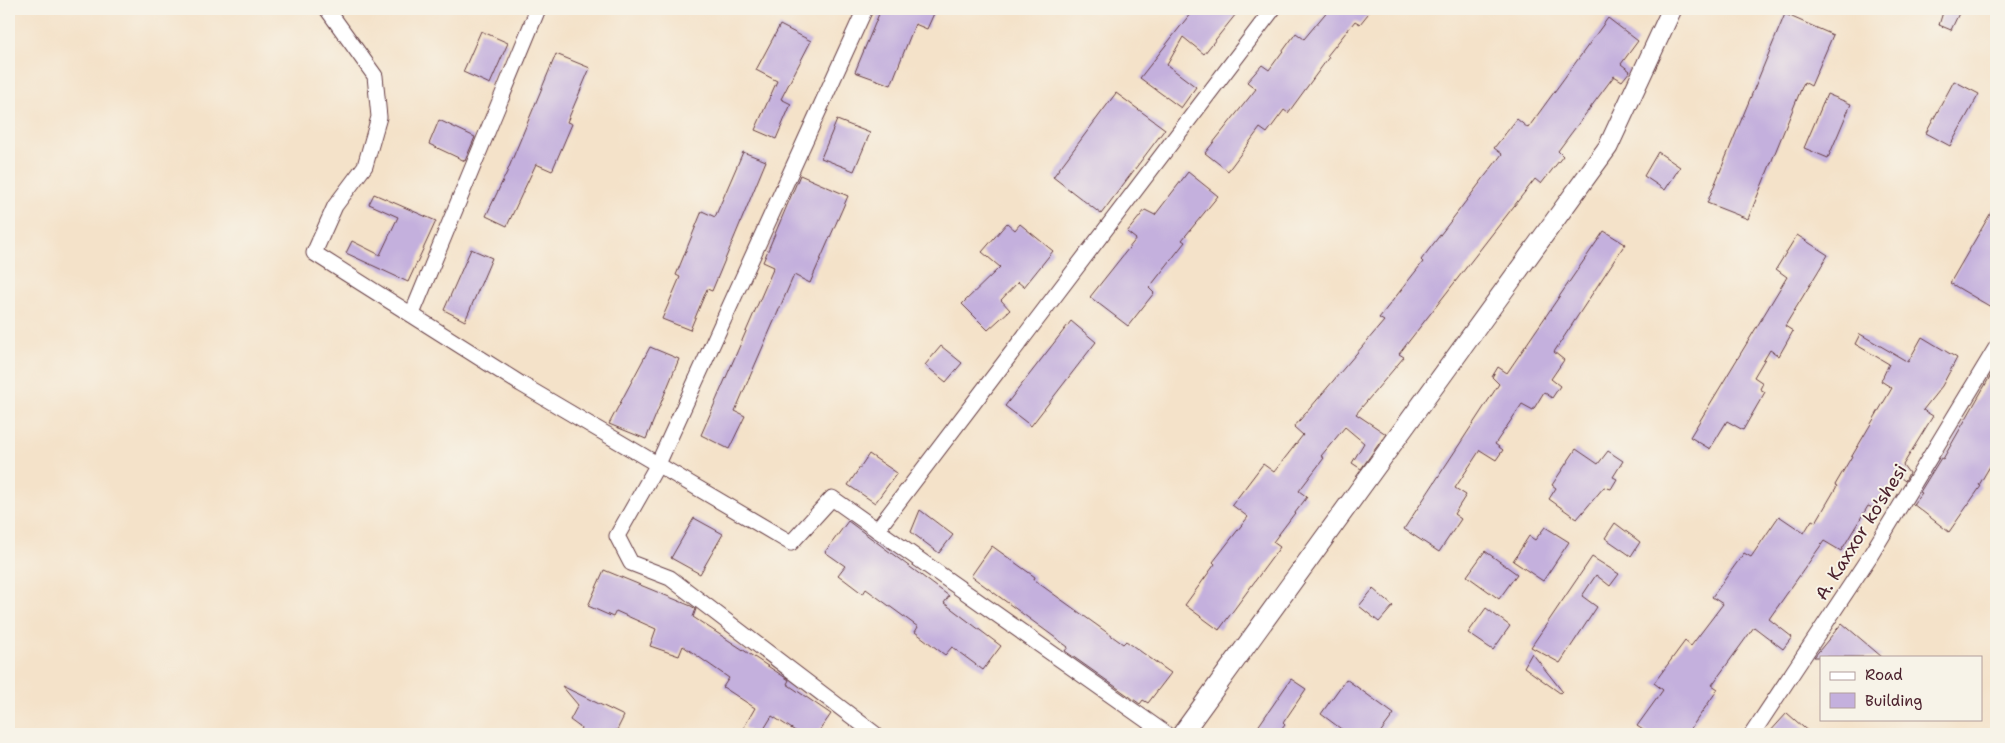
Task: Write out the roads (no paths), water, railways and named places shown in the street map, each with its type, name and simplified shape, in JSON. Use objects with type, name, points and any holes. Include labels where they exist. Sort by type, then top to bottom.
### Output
[{"type":"street","points":[[327,9],[375,76],[379,117],[365,166],[336,206],[314,253],[521,384],[791,543],[832,498],[1166,734]]},
{"type":"street","points":[[412,314],[538,9]]},
{"type":"street","points":[[865,9],[658,464],[617,536],[631,563],[670,578],[875,734]]},
{"type":"street","points":[[877,530],[1273,9]]},
{"type":"street","points":[[1182,734],[1608,147],[1672,9]]},
{"type":"street","name":"A. Kaxxor ko'shesi","points":[[1752,734],[1870,556],[1996,348]]}]
